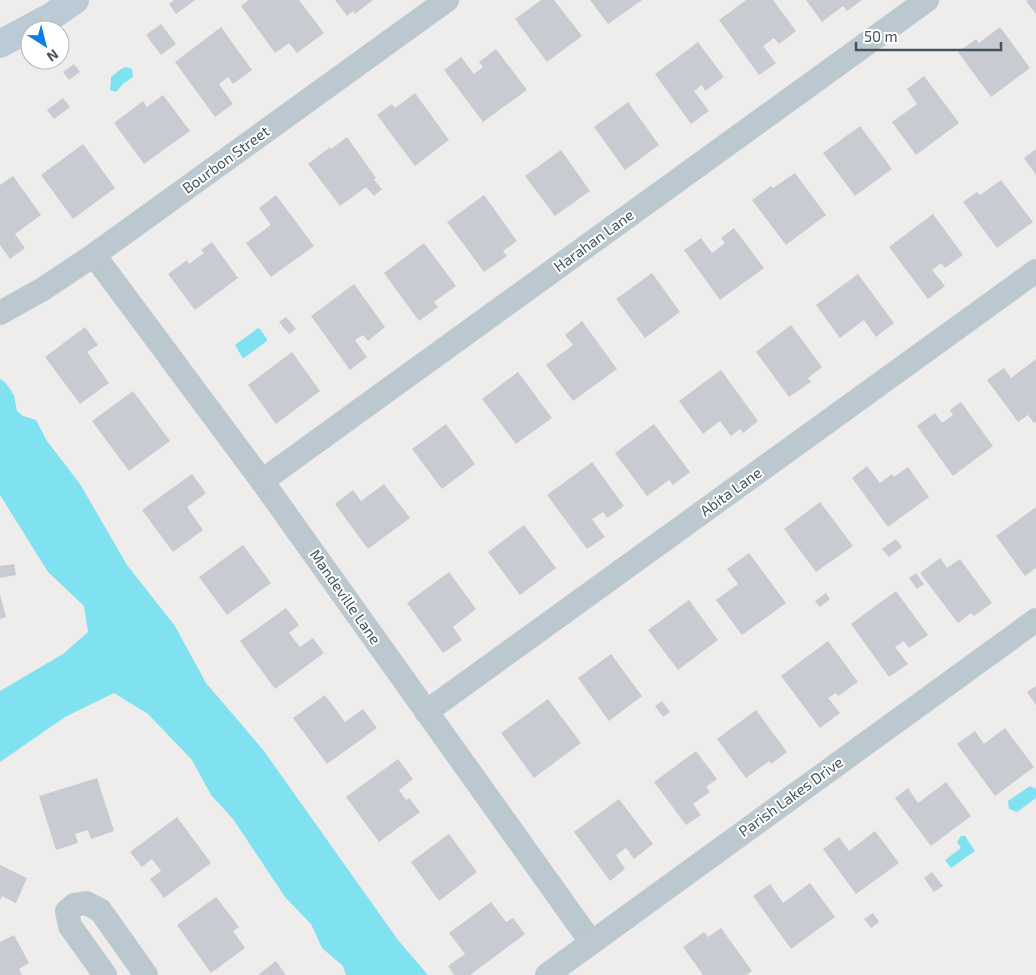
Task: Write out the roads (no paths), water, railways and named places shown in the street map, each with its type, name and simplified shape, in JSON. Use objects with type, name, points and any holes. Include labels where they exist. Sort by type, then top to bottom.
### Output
[{"type":"street","points":[[0,44],[52,16],[75,0]]},
{"type":"street","name":"Bourbon Street","points":[[0,313],[43,290],[94,256],[447,0]]},
{"type":"street","name":"Harahan Lane","points":[[262,482],[927,0]]},
{"type":"street","name":"Mandeville Lane","points":[[94,256],[262,482],[591,942]]},
{"type":"street","name":"Abita Lane","points":[[426,712],[1036,271]]},
{"type":"street","name":"Parish Lakes Drive","points":[[547,975],[1036,620]]},
{"type":"street","points":[[105,975],[70,926],[67,911],[74,905],[86,903],[100,910],[146,975]]},
{"type":"water","points":[[126,67],[132,69],[133,77],[116,92],[110,90],[111,77]]},
{"type":"water","points":[[258,328],[267,341],[244,358],[242,357],[235,345]]},
{"type":"water","points":[[0,379],[5,382],[14,395],[17,411],[23,416],[36,420],[47,441],[80,484],[127,565],[175,626],[206,683],[264,751],[398,940],[428,975],[346,975],[343,966],[322,948],[311,924],[285,897],[233,819],[211,795],[192,760],[148,714],[114,693],[65,717],[0,762],[0,691],[63,654],[88,632],[84,606],[48,572],[0,495]]},
{"type":"water","points":[[1030,786],[1036,789],[1036,798],[1017,812],[1009,809],[1008,801]]},
{"type":"water","points":[[961,836],[965,836],[975,851],[951,868],[945,860],[961,848],[957,842]]}]
